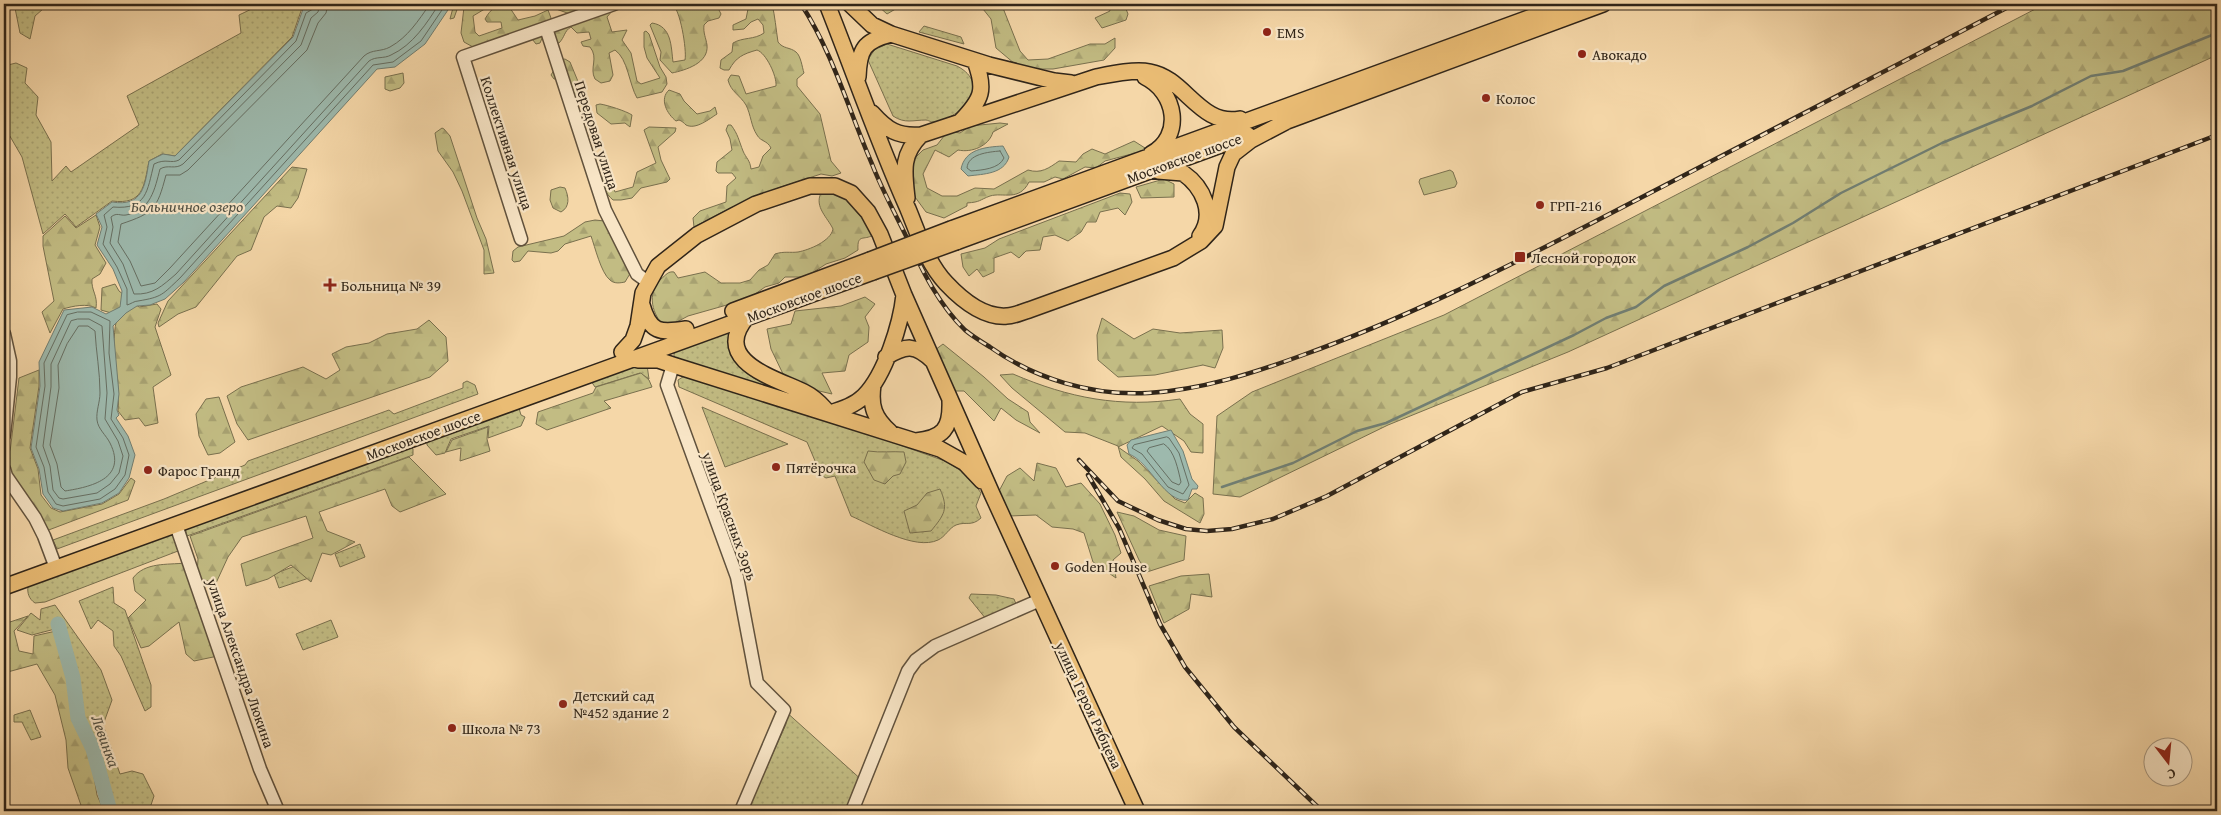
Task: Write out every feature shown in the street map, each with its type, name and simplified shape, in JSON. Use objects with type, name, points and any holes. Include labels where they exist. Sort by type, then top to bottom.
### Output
[{"type":"main road","points":[[827,4],[895,182],[920,239],[944,281],[976,308],[995,316],[1008,316],[1029,310],[1173,258],[1208,236],[1214,226],[1227,167],[1233,154],[1238,148],[1286,114]]},
{"type":"main road","points":[[850,4],[872,25],[891,34],[975,61],[1054,82],[1078,83]]},
{"type":"main road","name":"Московское шоссе","points":[[1286,114],[1567,4]]},
{"type":"main road","name":"Московское шоссе","points":[[4,587],[54,564],[624,357],[747,317],[954,235],[1286,114],[1603,4]]},
{"type":"main road","points":[[857,83],[858,60],[862,50],[876,38],[891,34]]},
{"type":"main road","points":[[961,122],[976,106],[980,96],[982,86],[975,61]]},
{"type":"main road","points":[[1133,170],[1157,150],[1169,136],[1174,123],[1173,110],[1162,88],[1135,72]]},
{"type":"main road","points":[[867,108],[883,126],[893,133],[908,136],[921,135],[1078,83],[1116,73],[1150,72],[1160,75],[1199,107],[1222,120],[1286,114]]},
{"type":"main road","points":[[908,209],[904,170],[906,155],[912,144],[921,135]]},
{"type":"main road","points":[[1133,170],[1183,172],[1193,180],[1204,198],[1207,210],[1202,233],[1193,246]]},
{"type":"main road","points":[[823,184],[835,186],[851,193],[868,212],[880,234],[904,295],[992,494],[975,472],[961,460],[940,449],[673,365],[624,357],[638,326],[641,304],[648,282],[658,266],[697,235],[756,204],[810,186],[823,184]]},
{"type":"main road","name":"Московское шоссе","points":[[4,578],[176,525],[624,357],[686,329],[872,266]]},
{"type":"main road","points":[[891,433],[880,424],[875,416],[871,397],[873,385],[898,331],[904,295]]},
{"type":"main road","points":[[641,304],[645,317],[657,330],[667,332],[686,329]]},
{"type":"main road","points":[[747,317],[740,326],[737,335],[739,352],[744,360],[768,377],[805,393],[830,413]]},
{"type":"main road","points":[[886,357],[897,350],[908,348],[917,349],[934,362]]},
{"type":"main road","points":[[830,413],[845,409],[855,403],[873,385]]},
{"type":"main road","points":[[914,441],[938,436],[946,428],[951,416],[950,397]]},
{"type":"main road","name":"улица Героя Рябцева","points":[[992,494],[1137,811]]},
{"type":"street","points":[[546,28],[614,4]]},
{"type":"street","name":"Коллективная улица","points":[[521,239],[463,57],[546,28]]},
{"type":"street","name":"Передовая улица","points":[[546,28],[605,210],[637,274],[648,282]]},
{"type":"street","points":[[4,334],[10,361],[10,377],[4,436]]},
{"type":"street","name":"улица Красных Зорь","points":[[673,365],[667,385],[736,577],[757,683],[784,710],[741,811]]},
{"type":"street","points":[[4,470],[6,476],[35,518],[54,564]]},
{"type":"street","name":"улица Александра Люкина","points":[[176,525],[260,769],[278,811]]},
{"type":"street","points":[[852,811],[908,671],[916,660],[935,646],[1040,600]]},
{"type":"green space","points":[[18,4],[42,4],[43,9],[35,16],[30,39],[20,33],[15,8]]},
{"type":"green space","points":[[262,4],[311,4],[302,8],[292,37],[175,156],[162,154],[149,161],[143,186],[136,197],[130,200],[112,201],[76,227],[65,214],[43,234],[22,157],[4,126],[4,66],[16,63],[27,68],[25,83],[38,97],[36,115],[51,142],[52,181],[66,166],[71,172],[139,125],[127,96],[241,33],[239,15]]},
{"type":"green space","points":[[454,4],[459,4],[454,18],[450,19]]},
{"type":"green space","points":[[466,4],[493,4],[473,16],[475,32],[479,36],[502,28],[501,22],[487,22],[485,19],[492,10],[500,5],[508,5],[518,20],[535,16],[548,10],[551,18],[540,43],[536,44],[529,35],[473,47],[464,42],[461,33]]},
{"type":"green space","points":[[554,4],[598,4],[570,14],[556,9]]},
{"type":"green space","points":[[601,4],[643,4],[613,10],[607,17],[612,32],[627,30],[622,40],[631,53],[637,81],[641,84],[660,78],[647,58],[644,47],[644,32],[646,31],[649,34],[660,67],[666,77],[667,84],[662,92],[637,98],[626,65],[615,50],[609,53],[613,75],[610,81],[601,83],[595,79],[593,75],[593,51],[590,47],[583,46],[581,42],[591,39],[589,32],[577,33],[571,27],[559,43],[554,42],[552,31]]},
{"type":"green space","points":[[672,4],[681,4],[686,7],[699,4],[716,4],[721,14],[719,18],[708,21],[704,25],[707,51],[704,57],[690,68],[672,73],[660,60],[661,52],[650,25],[652,23],[659,25],[667,33],[671,44],[673,62],[685,60],[682,30],[678,13]]},
{"type":"green space","points":[[749,4],[772,4],[778,42],[782,46],[794,50],[799,56],[804,73],[797,79],[797,86],[820,114],[831,161],[841,173],[832,176],[821,174],[778,188],[730,208],[694,227],[693,218],[700,211],[726,202],[727,186],[736,178],[732,173],[718,173],[716,171],[717,162],[732,150],[726,130],[728,125],[731,125],[735,131],[751,169],[759,167],[763,156],[771,148],[757,135],[746,105],[731,88],[728,80],[731,75],[739,76],[746,94],[776,86],[775,77],[764,55],[757,50],[740,57],[729,70],[720,68],[721,60],[732,52],[733,43],[764,33],[763,25],[758,19],[751,22],[744,29],[733,30],[733,25],[746,19]]},
{"type":"green space","points":[[878,4],[904,4],[887,14]]},
{"type":"green space","points":[[979,4],[992,4],[995,8],[1003,8],[1020,51],[1028,60],[1048,59],[1090,44],[1105,44],[1115,38],[1115,48],[1104,60],[1053,69],[1031,69],[1015,64],[996,48],[991,19]]},
{"type":"green space","points":[[1108,4],[1124,4],[1128,14],[1126,20],[1102,28],[1095,18],[1110,11]]},
{"type":"green space","points":[[2045,4],[2217,4],[2217,55],[1568,352],[1388,425],[1240,497],[1213,494],[1217,416],[1252,392],[1444,315]]},
{"type":"green space","points":[[924,26],[961,37],[964,44],[919,32]]},
{"type":"green space","points":[[887,44],[957,66],[973,82],[970,100],[954,114],[934,122],[926,120],[905,121],[893,116],[868,60],[874,50]]},
{"type":"green space","points":[[565,59],[570,62],[584,96],[574,103],[558,79],[554,79],[551,75],[560,60]]},
{"type":"green space","points":[[403,73],[404,83],[400,88],[390,91],[385,89],[385,77]]},
{"type":"green space","points":[[669,90],[680,94],[697,114],[710,111],[715,107],[717,114],[694,126],[686,125],[679,120],[676,121],[664,102]]},
{"type":"green space","points":[[600,104],[632,115],[630,127],[625,123],[611,124],[597,113],[596,105]]},
{"type":"green space","points":[[1008,124],[993,132],[984,145],[969,150],[958,150],[949,157],[935,150],[923,174],[927,188],[942,196],[957,196],[975,188],[994,189],[1028,170],[1041,171],[1059,161],[1076,162],[1083,154],[1092,149],[1105,154],[1134,141],[1145,148],[1139,152],[1105,161],[1096,168],[1085,167],[1063,179],[1055,177],[1044,182],[1029,182],[1021,192],[1016,194],[995,195],[967,203],[967,206],[944,218],[926,212],[915,197],[910,177],[913,160],[923,150],[937,145],[948,131],[960,133],[970,126]]},
{"type":"green space","points":[[649,127],[676,128],[675,132],[658,147],[661,160],[670,179],[667,182],[641,188],[632,198],[613,200],[604,189],[603,175],[609,177],[615,192],[633,187],[637,172],[656,163],[644,130]]},
{"type":"green space","points":[[442,128],[450,136],[477,218],[486,239],[494,273],[484,274],[484,250],[462,191],[453,172],[438,151],[435,133]]},
{"type":"green space","points":[[292,167],[307,169],[298,198],[291,208],[277,206],[264,217],[251,250],[237,256],[196,307],[178,314],[159,327],[158,323],[168,301]]},
{"type":"green space","points":[[1450,170],[1453,172],[1457,183],[1455,187],[1424,195],[1419,182],[1420,179]]},
{"type":"green space","points":[[1164,179],[1174,184],[1174,197],[1141,198],[1136,187]]},
{"type":"green space","points":[[560,187],[565,188],[568,198],[566,207],[561,212],[553,208],[550,200],[551,190]]},
{"type":"green space","points":[[821,193],[840,193],[868,225],[873,235],[860,239],[858,250],[845,258],[826,264],[806,277],[785,277],[779,283],[765,287],[748,299],[688,316],[666,328],[661,323],[654,311],[653,291],[661,279],[669,273],[674,272],[678,278],[705,272],[721,283],[740,283],[750,280],[759,270],[768,265],[775,254],[803,251],[824,241],[833,229],[820,208],[819,198]]},
{"type":"green space","points":[[1120,193],[1130,194],[1132,202],[1125,215],[1118,208],[1100,212],[1096,222],[1087,222],[1081,232],[1068,241],[1055,235],[1043,237],[1040,250],[1026,251],[1019,258],[1011,252],[994,258],[994,272],[983,277],[977,269],[969,276],[963,267],[961,254],[985,248],[999,239]]},
{"type":"green space","points":[[96,215],[100,227],[95,245],[106,263],[100,274],[92,279],[96,308],[84,305],[63,309],[50,333],[42,312],[54,301],[43,246],[43,236],[65,216],[76,228]]},
{"type":"green space","points":[[605,221],[631,272],[625,282],[613,282],[607,277],[601,266],[591,236],[565,244],[558,251],[551,253],[528,251],[520,261],[514,262],[512,260],[513,251],[518,247],[564,236],[585,222]]},
{"type":"green space","points":[[115,284],[119,291],[139,307],[157,304],[161,309],[155,327],[171,375],[153,387],[158,423],[145,426],[139,418],[125,420],[118,411],[114,339],[118,315],[101,310],[102,288]]},
{"type":"green space","points":[[865,297],[875,304],[865,317],[869,327],[868,342],[849,355],[845,371],[822,373],[832,394],[815,390],[784,376],[771,349],[767,329],[791,324],[795,311],[841,306]]},
{"type":"green space","points":[[1102,318],[1134,339],[1153,329],[1180,333],[1222,330],[1223,348],[1215,368],[1203,365],[1155,375],[1118,377],[1098,360],[1097,335]]},
{"type":"green space","points":[[429,320],[446,337],[448,361],[430,377],[248,440],[237,424],[227,396],[241,387],[303,367],[326,379],[340,370],[332,354],[346,347],[369,343],[387,334],[417,329]]},
{"type":"green space","points":[[733,330],[733,355],[745,372],[773,388],[801,399],[674,358],[676,350]]},
{"type":"green space","points":[[943,344],[1008,399],[1028,412],[1030,422],[1040,433],[1016,420],[1001,408],[994,421],[964,391],[953,391],[935,350]]},
{"type":"green space","points":[[641,363],[647,365],[649,379],[640,373],[595,387],[591,381]]},
{"type":"green space","points":[[39,370],[39,386],[30,448],[38,469],[41,495],[51,508],[60,512],[102,504],[119,494],[131,478],[135,481],[128,500],[46,531],[10,474],[10,452],[19,378]]},
{"type":"green space","points":[[641,373],[649,380],[652,387],[604,401],[611,408],[547,430],[536,424],[538,412],[593,393],[596,387]]},
{"type":"green space","points":[[1013,374],[1054,389],[1095,399],[1136,402],[1180,399],[1190,414],[1203,424],[1203,453],[1191,452],[1184,441],[1162,426],[1118,447],[1085,433],[1065,432],[1012,388],[1000,375]]},
{"type":"green space","points":[[686,375],[849,427],[945,461],[968,475],[981,493],[976,506],[981,518],[972,523],[956,525],[938,540],[918,542],[894,536],[851,516],[835,476],[826,478],[821,475],[807,442],[679,387],[678,380]]},
{"type":"green space","points":[[467,381],[475,385],[478,394],[57,549],[53,540],[164,499],[245,465],[248,461],[389,410],[394,414],[463,388],[463,383]]},
{"type":"green space","points":[[219,397],[235,442],[220,453],[208,455],[199,436],[196,414],[206,399]]},
{"type":"green space","points":[[518,405],[521,415],[525,417],[521,426],[488,438],[489,426],[451,439],[445,453],[436,455],[427,445],[427,438]]},
{"type":"green space","points":[[702,407],[788,444],[725,467]]},
{"type":"green space","points":[[488,427],[487,439],[490,451],[460,461],[461,448],[446,452],[452,440]]},
{"type":"green space","points":[[408,445],[413,449],[413,455],[187,536],[185,527]]},
{"type":"green space","points":[[1118,447],[1138,461],[1175,499],[1185,503],[1195,493],[1203,498],[1204,514],[1200,523],[1164,501],[1145,479],[1121,457]]},
{"type":"green space","points":[[868,451],[904,452],[906,462],[900,474],[893,476],[885,484],[874,480],[864,462]]},
{"type":"green space","points":[[409,457],[446,494],[400,512],[392,506],[385,489],[319,512],[327,531],[355,542],[331,555],[322,553],[311,582],[291,565],[268,579],[246,586],[241,564],[313,538],[306,516],[242,537],[228,557],[216,583],[201,579],[197,575],[198,559],[190,536]]},
{"type":"green space","points":[[1037,463],[1056,468],[1066,487],[1081,483],[1100,504],[1115,535],[1121,553],[1113,560],[1116,578],[1093,562],[1084,533],[1073,529],[1052,527],[1036,515],[1009,516],[998,493],[1007,476],[1020,468],[1034,481]]},
{"type":"green space","points":[[940,489],[945,507],[942,516],[931,531],[910,533],[904,511],[917,505],[927,493]]},
{"type":"green space","points":[[1117,512],[1134,516],[1159,530],[1186,536],[1184,560],[1147,572],[1139,560]]},
{"type":"green space","points":[[166,534],[173,536],[178,551],[45,602],[35,603],[29,596],[28,586]]},
{"type":"green space","points":[[360,544],[365,557],[340,567],[335,554]]},
{"type":"green space","points":[[185,563],[218,656],[194,661],[186,654],[179,622],[149,646],[141,648],[128,618],[146,600],[135,591],[133,578],[138,573],[157,565]]},
{"type":"green space","points":[[303,563],[309,578],[279,588],[274,574]]},
{"type":"green space","points":[[1209,574],[1212,597],[1191,594],[1189,609],[1164,623],[1149,586],[1181,576]]},
{"type":"green space","points":[[113,587],[114,603],[125,610],[151,685],[151,707],[145,711],[121,656],[114,646],[113,631],[98,620],[91,629],[79,601]]},
{"type":"green space","points":[[971,594],[996,595],[1014,599],[1016,604],[986,619],[969,598]]},
{"type":"green space","points":[[55,605],[101,670],[112,700],[103,725],[120,774],[132,771],[143,774],[154,796],[151,805],[140,811],[114,811],[94,744],[81,716],[75,676],[62,632],[55,629],[32,635],[17,630],[31,613],[40,620],[41,609]]},
{"type":"green space","points":[[28,616],[14,631],[19,651],[33,654],[34,636],[56,631],[71,679],[75,719],[90,752],[97,795],[104,811],[83,811],[68,768],[66,740],[55,695],[37,664],[4,673],[4,624]]},
{"type":"green space","points":[[331,620],[338,637],[303,650],[296,634]]},
{"type":"green space","points":[[30,710],[41,737],[31,740],[22,722],[14,722],[14,715]]},
{"type":"green space","points":[[784,710],[864,782],[852,811],[747,811],[786,724]]},
{"type":"water","name":"Больничное озеро","points":[[314,4],[452,4],[425,44],[395,67],[377,69],[184,282],[165,299],[150,305],[137,306],[126,313],[113,326],[119,394],[117,410],[119,415],[116,418],[128,436],[135,455],[129,478],[119,493],[102,503],[63,511],[53,508],[43,494],[39,469],[31,448],[40,386],[39,362],[64,310],[92,307],[106,314],[120,307],[122,291],[113,269],[97,245],[102,227],[96,214],[112,202],[122,203],[136,198],[144,186],[149,161],[163,154],[175,156],[293,37],[303,9]]},
{"type":"water","points":[[1003,146],[1009,157],[1003,167],[998,170],[987,174],[968,176],[961,169],[963,162],[971,153],[983,148]]},
{"type":"water","points":[[1171,430],[1183,451],[1192,479],[1198,486],[1197,489],[1192,489],[1188,500],[1180,500],[1172,496],[1137,458],[1129,454],[1127,445],[1131,440]]},
{"type":"waterway","points":[[1222,487],[1293,463],[1357,431],[1386,423],[1574,335],[1606,318],[1636,307],[1664,286],[1748,247],[1793,223],[1841,193],[1942,143],[2032,106],[2091,76],[2123,71],[2217,33]]},
{"type":"waterway","name":"Левинка","points":[[58,624],[73,678],[78,718],[93,749],[110,811]]},
{"type":"railway","points":[[801,4],[831,62],[889,202],[926,276],[947,310],[965,330],[1007,358],[1026,368],[1065,383],[1085,388],[1127,393],[1148,393],[1188,388],[1246,374],[1284,362],[1378,326],[1487,276],[1752,141],[2014,4]]},
{"type":"railway","points":[[1079,460],[1118,501],[1158,520],[1186,529],[1207,531],[1232,529],[1273,519],[1327,496],[1522,392],[1607,368],[2217,135]]},
{"type":"railway","points":[[1088,475],[1119,528],[1160,624],[1185,667],[1234,727],[1322,811]]},
{"type":"place","name":"EMS","points":[[1267,32]]},
{"type":"place","name":"Авокадо","points":[[1582,54]]},
{"type":"place","name":"Колос","points":[[1486,98]]},
{"type":"place","name":"ГРП-216","points":[[1540,205]]},
{"type":"place","name":"Лесной городок","points":[[1520,257]]},
{"type":"place","name":"Больница № 39","points":[[330,285]]},
{"type":"place","name":"Пятёрочка","points":[[776,467]]},
{"type":"place","name":"Фарос Гранд","points":[[148,470]]},
{"type":"place","name":"Goden House","points":[[1055,566]]},
{"type":"place","name":"Детский сад №452 здание 2","points":[[563,704]]},
{"type":"place","name":"Школа № 73","points":[[452,728]]}]
